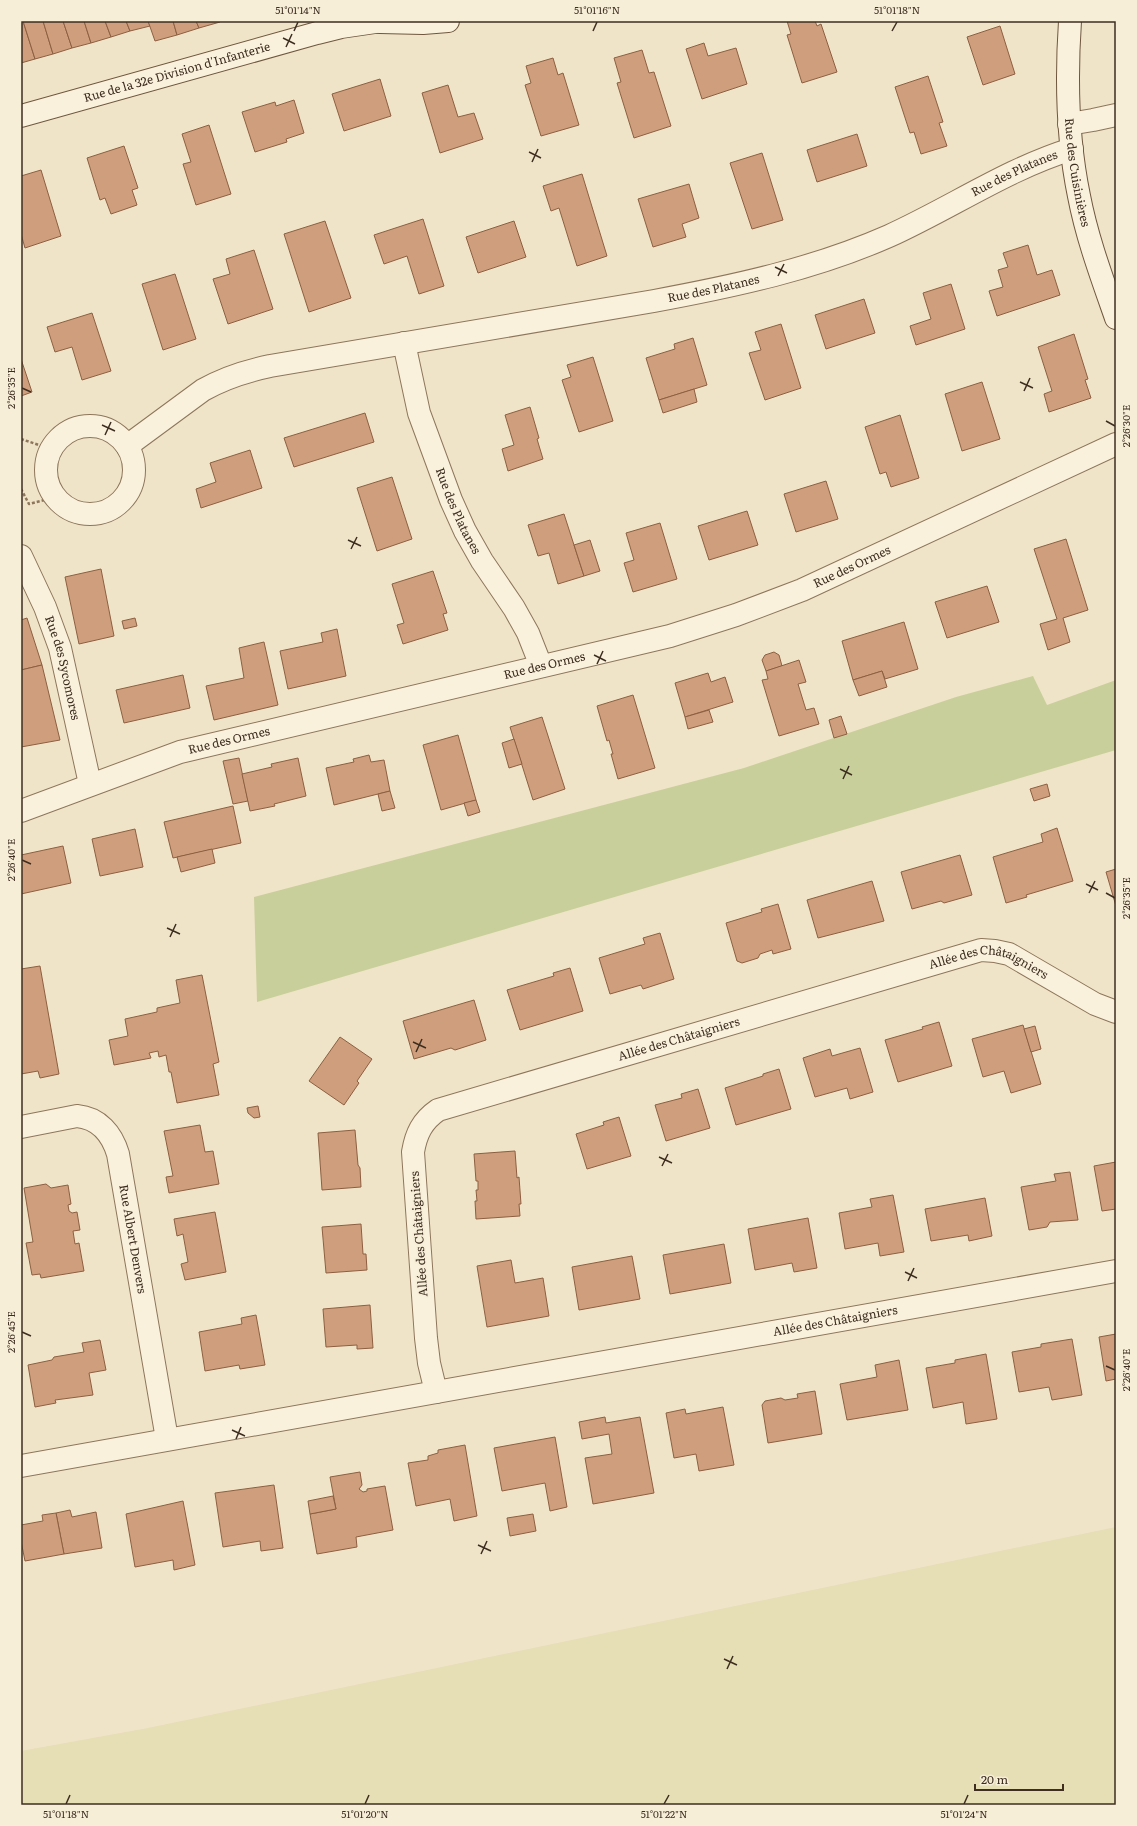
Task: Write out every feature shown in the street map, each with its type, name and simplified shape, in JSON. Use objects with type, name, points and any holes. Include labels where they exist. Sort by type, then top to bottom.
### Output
[{"type":"street","name":"Rue de la 32e Division d'Infanterie","points":[[21,116],[341,27],[381,21],[423,23],[448,21]]},
{"type":"street","name":"Rue des Cuisinières","points":[[1070,21],[1068,68],[1069,124],[1072,149],[1082,212],[1098,266],[1116,318]]},
{"type":"street","points":[[1069,124],[1116,115]]},
{"type":"street","name":"Rue des Platanes","points":[[127,446],[189,399],[216,383],[228,378],[270,366],[654,301],[716,290],[772,277],[855,249],[888,236],[920,222],[1029,164],[1072,149]]},
{"type":"street","name":"Rue des Platanes","points":[[404,343],[419,413],[451,500],[465,531],[482,561],[514,608],[528,633],[541,666]]},
{"type":"street","points":[[88,426],[103,428],[110,431],[122,440],[127,446],[134,464],[133,478],[129,490],[116,505],[98,513],[85,513],[72,510],[56,497],[49,486],[46,474],[47,461],[51,449],[60,437],[67,433],[80,427],[88,426]]},
{"type":"street","name":"Rue des Ormes","points":[[21,811],[90,784],[180,752],[670,636],[736,615],[782,598],[844,572],[1116,444]]},
{"type":"street","name":"Rue des Sycomores","points":[[22,562],[47,613],[64,662],[90,784]]},
{"type":"street","name":"Allée des Châtaigniers","points":[[1116,1012],[1095,1004],[1009,954],[981,950],[438,1110],[420,1127],[413,1152],[426,1338],[429,1363],[436,1392],[1116,1271]]},
{"type":"street","name":"Rue Albert Denvers","points":[[21,1127],[76,1116],[97,1122],[113,1139],[118,1154],[167,1440]]},
{"type":"street","points":[[21,1466],[436,1392]]},
{"type":"path","points":[[21,439],[51,449]]},
{"type":"path","points":[[21,489],[29,504],[56,497]]},
{"type":"shaded area","points":[[1116,1527],[1116,1805],[21,1805],[21,1751],[148,1728]]},
{"type":"green space","points":[[1033,676],[1047,705],[1116,680],[1116,750],[257,1002],[254,897],[744,768],[956,697]]},
{"type":"building","points":[[21,21],[23,21],[35,59],[21,63]]},
{"type":"building","points":[[23,21],[43,21],[53,54],[35,59]]},
{"type":"building","points":[[43,21],[63,21],[72,48],[53,54]]},
{"type":"building","points":[[63,21],[84,21],[91,43],[72,48]]},
{"type":"building","points":[[84,21],[105,21],[111,37],[91,43]]},
{"type":"building","points":[[105,21],[126,21],[130,31],[111,37]]},
{"type":"building","points":[[126,21],[148,21],[150,26],[130,31]]},
{"type":"building","points":[[148,21],[173,21],[177,35],[155,41]]},
{"type":"building","points":[[173,21],[196,21],[199,28],[177,35]]},
{"type":"building","points":[[196,21],[220,21],[220,22],[199,28]]},
{"type":"building","points":[[787,21],[815,21],[817,26],[821,24],[837,72],[802,83],[787,35],[791,34]]},
{"type":"building","points":[[1000,26],[1015,74],[983,85],[967,37]]},
{"type":"building","points":[[704,43],[708,56],[736,48],[747,84],[702,99],[686,49]]},
{"type":"building","points":[[642,50],[649,73],[654,72],[671,126],[634,138],[617,83],[621,82],[614,58]]},
{"type":"building","points":[[553,58],[558,75],[563,73],[579,125],[541,136],[525,85],[531,83],[526,66]]},
{"type":"building","points":[[928,76],[943,122],[939,123],[947,146],[921,154],[914,132],[910,133],[895,87]]},
{"type":"building","points":[[380,79],[391,116],[344,131],[332,94]]},
{"type":"building","points":[[448,85],[458,117],[474,113],[483,139],[440,153],[422,93]]},
{"type":"building","points":[[294,100],[304,133],[286,139],[287,142],[255,152],[242,112],[275,102],[276,106]]},
{"type":"building","points":[[209,125],[231,194],[196,205],[183,164],[191,162],[182,134]]},
{"type":"building","points":[[857,134],[867,166],[817,182],[807,150]]},
{"type":"building","points":[[124,146],[138,188],[132,190],[137,205],[111,214],[105,198],[100,200],[87,158]]},
{"type":"building","points":[[762,153],[783,220],[752,229],[730,163]]},
{"type":"building","points":[[41,170],[61,236],[25,248],[21,234],[21,176]]},
{"type":"building","points":[[582,174],[607,256],[577,266],[559,208],[551,211],[543,186]]},
{"type":"building","points":[[689,184],[699,218],[682,224],[686,237],[653,247],[638,199]]},
{"type":"building","points":[[423,219],[444,286],[419,294],[407,256],[384,264],[374,235]]},
{"type":"building","points":[[325,221],[351,298],[309,312],[284,234]]},
{"type":"building","points":[[514,221],[526,257],[478,273],[466,237]]},
{"type":"building","points":[[1028,245],[1037,275],[1052,270],[1060,295],[997,316],[989,291],[1003,287],[998,270],[1008,267],[1003,253]]},
{"type":"building","points":[[254,250],[273,309],[228,324],[213,279],[230,274],[226,259]]},
{"type":"building","points":[[175,274],[196,339],[163,350],[142,284]]},
{"type":"building","points":[[951,284],[965,329],[916,345],[910,326],[931,319],[923,293]]},
{"type":"building","points":[[864,299],[875,333],[826,349],[815,315]]},
{"type":"building","points":[[92,313],[111,371],[82,380],[72,347],[55,352],[47,327]]},
{"type":"building","points":[[781,324],[801,388],[765,400],[749,353],[761,350],[755,332]]},
{"type":"building","points":[[1074,334],[1088,379],[1085,380],[1091,398],[1049,412],[1044,394],[1052,391],[1038,347]]},
{"type":"building","points":[[693,338],[707,385],[659,400],[646,358],[675,349],[674,344]]},
{"type":"building","points":[[593,357],[613,421],[579,432],[562,380],[571,377],[567,365]]},
{"type":"building","points":[[21,359],[32,392],[21,396]]},
{"type":"building","points":[[982,382],[1000,439],[962,451],[945,394]]},
{"type":"building","points":[[694,389],[697,402],[663,413],[659,400]]},
{"type":"building","points":[[530,407],[539,438],[537,439],[543,459],[508,471],[502,449],[514,445],[505,415]]},
{"type":"building","points":[[365,413],[374,442],[294,467],[284,438]]},
{"type":"building","points":[[900,415],[919,478],[891,487],[886,472],[880,474],[865,427]]},
{"type":"building","points":[[250,450],[262,488],[201,508],[196,489],[216,482],[210,463]]},
{"type":"building","points":[[392,477],[412,539],[377,551],[357,488]]},
{"type":"building","points":[[826,481],[838,519],[796,532],[784,494]]},
{"type":"building","points":[[747,511],[758,545],[709,560],[698,526]]},
{"type":"building","points":[[564,514],[584,576],[558,584],[549,553],[538,556],[528,525]]},
{"type":"building","points":[[660,523],[677,579],[633,592],[624,563],[634,560],[626,533]]},
{"type":"building","points":[[1066,539],[1088,610],[1063,618],[1070,642],[1048,650],[1040,624],[1057,619],[1034,549]]},
{"type":"building","points":[[590,540],[600,571],[584,576],[574,545]]},
{"type":"building","points":[[101,569],[114,636],[79,644],[65,577]]},
{"type":"building","points":[[433,571],[447,613],[443,614],[448,630],[403,644],[397,625],[404,623],[392,584]]},
{"type":"building","points":[[987,586],[999,622],[947,638],[935,602]]},
{"type":"building","points":[[27,618],[42,665],[21,670],[21,620]]},
{"type":"building","points":[[135,618],[137,626],[124,629],[122,621]]},
{"type":"building","points":[[904,622],[918,669],[885,679],[882,671],[853,680],[842,641]]},
{"type":"building","points":[[337,629],[346,676],[288,689],[280,651],[323,642],[321,633]]},
{"type":"building","points":[[264,642],[278,705],[214,720],[206,686],[244,678],[239,648]]},
{"type":"building","points":[[774,652],[779,655],[782,666],[766,671],[762,660],[765,655]]},
{"type":"building","points":[[799,660],[806,682],[798,684],[806,710],[814,708],[819,724],[779,736],[762,680],[768,679],[766,671]]},
{"type":"building","points":[[42,665],[60,740],[21,747],[21,670]]},
{"type":"building","points":[[882,671],[887,687],[859,696],[853,680]]},
{"type":"building","points":[[708,673],[711,682],[725,677],[733,702],[685,717],[675,683]]},
{"type":"building","points":[[183,675],[190,708],[124,723],[116,690]]},
{"type":"building","points":[[633,695],[655,768],[618,779],[609,740],[607,741],[597,706]]},
{"type":"building","points":[[709,710],[713,722],[688,729],[685,717]]},
{"type":"building","points":[[841,716],[847,734],[834,738],[829,720]]},
{"type":"building","points":[[542,717],[565,789],[533,800],[510,727]]},
{"type":"building","points":[[458,735],[476,800],[441,810],[423,745]]},
{"type":"building","points":[[514,739],[522,764],[509,768],[502,743]]},
{"type":"building","points":[[369,755],[371,762],[384,760],[390,791],[334,805],[326,768],[354,762],[353,759]]},
{"type":"building","points":[[239,758],[248,801],[233,804],[223,761]]},
{"type":"building","points":[[298,758],[306,796],[274,804],[275,806],[250,811],[242,774],[272,767],[271,764]]},
{"type":"building","points":[[1047,784],[1050,796],[1034,801],[1030,789]]},
{"type":"building","points":[[390,791],[395,808],[382,811],[378,794]]},
{"type":"building","points":[[476,800],[480,812],[468,816],[464,803]]},
{"type":"building","points":[[233,806],[241,843],[173,858],[164,822]]},
{"type":"building","points":[[1057,828],[1073,881],[1026,895],[1027,897],[1006,903],[993,857],[1043,842],[1041,834]]},
{"type":"building","points":[[135,829],[143,867],[100,876],[92,839]]},
{"type":"building","points":[[63,846],[71,883],[21,894],[21,855]]},
{"type":"building","points":[[212,849],[215,863],[181,872],[177,857]]},
{"type":"building","points":[[960,855],[972,895],[944,903],[941,901],[912,909],[901,872]]},
{"type":"building","points":[[1116,869],[1116,906],[1106,872]]},
{"type":"building","points":[[872,881],[884,921],[818,938],[807,900]]},
{"type":"building","points":[[778,904],[791,949],[773,954],[772,950],[760,954],[758,958],[742,963],[737,961],[726,923],[762,912],[761,909]]},
{"type":"building","points":[[660,933],[674,979],[643,989],[641,985],[610,994],[599,958],[645,944],[643,938]]},
{"type":"building","points":[[40,966],[59,1074],[40,1078],[38,1071],[21,1074],[21,969]]},
{"type":"building","points":[[570,968],[583,1011],[520,1030],[507,990],[554,976],[553,973]]},
{"type":"building","points":[[202,975],[219,1062],[213,1064],[219,1095],[177,1103],[166,1055],[159,1057],[158,1051],[149,1053],[151,1058],[114,1065],[109,1040],[128,1036],[125,1019],[157,1012],[157,1008],[180,1003],[176,980]]},
{"type":"building","points":[[474,1000],[486,1040],[455,1050],[451,1048],[414,1059],[403,1021]]},
{"type":"building","points":[[939,1022],[952,1066],[898,1082],[885,1040],[923,1029],[922,1027]]},
{"type":"building","points":[[1023,1025],[1041,1084],[1011,1093],[1004,1071],[983,1077],[972,1039]]},
{"type":"building","points":[[1035,1026],[1041,1049],[1031,1052],[1024,1029]]},
{"type":"building","points":[[340,1037],[372,1059],[357,1081],[359,1083],[344,1105],[309,1081]]},
{"type":"building","points":[[860,1048],[873,1092],[850,1099],[847,1088],[815,1097],[803,1058],[830,1049],[832,1056]]},
{"type":"building","points":[[779,1069],[791,1109],[736,1125],[725,1088],[763,1076],[763,1074]]},
{"type":"building","points":[[698,1089],[710,1128],[666,1141],[655,1105],[682,1098],[681,1094]]},
{"type":"building","points":[[258,1106],[260,1117],[254,1118],[248,1113],[247,1108]]},
{"type":"building","points":[[619,1117],[631,1156],[587,1169],[576,1134],[604,1125],[603,1122]]},
{"type":"building","points":[[200,1125],[205,1152],[213,1151],[219,1184],[169,1193],[166,1177],[173,1176],[164,1131]]},
{"type":"building","points":[[355,1130],[361,1187],[322,1190],[318,1133]]},
{"type":"building","points":[[515,1151],[517,1178],[519,1177],[521,1204],[519,1204],[520,1216],[476,1219],[475,1201],[477,1201],[476,1190],[478,1190],[478,1181],[476,1181],[474,1154]]},
{"type":"building","points":[[1116,1162],[1116,1209],[1102,1211],[1094,1166]]},
{"type":"building","points":[[1070,1172],[1078,1220],[1050,1222],[1047,1227],[1029,1230],[1021,1187],[1056,1181],[1054,1174]]},
{"type":"building","points":[[46,1184],[51,1188],[68,1185],[71,1204],[68,1205],[69,1211],[72,1213],[77,1212],[80,1230],[73,1231],[75,1244],[79,1243],[84,1271],[41,1278],[40,1274],[32,1275],[26,1243],[33,1242],[24,1188]]},
{"type":"building","points":[[893,1195],[904,1252],[880,1256],[878,1243],[845,1249],[839,1213],[872,1207],[870,1199]]},
{"type":"building","points":[[985,1198],[992,1236],[969,1241],[968,1235],[931,1241],[925,1209]]},
{"type":"building","points":[[215,1212],[226,1272],[185,1280],[181,1264],[188,1262],[183,1234],[177,1236],[174,1219]]},
{"type":"building","points":[[808,1218],[817,1268],[794,1272],[792,1263],[755,1270],[748,1229]]},
{"type":"building","points":[[361,1224],[363,1254],[366,1254],[367,1270],[326,1273],[322,1227]]},
{"type":"building","points":[[724,1244],[731,1283],[670,1294],[663,1255]]},
{"type":"building","points":[[632,1256],[640,1299],[579,1310],[572,1267]]},
{"type":"building","points":[[511,1260],[515,1283],[543,1278],[549,1316],[487,1327],[477,1266]]},
{"type":"building","points":[[370,1305],[373,1348],[357,1349],[357,1345],[326,1347],[323,1309]]},
{"type":"building","points":[[256,1315],[265,1365],[240,1369],[239,1365],[205,1371],[199,1332],[242,1324],[241,1318]]},
{"type":"building","points":[[1116,1334],[1116,1379],[1106,1381],[1099,1337]]},
{"type":"building","points":[[1072,1339],[1082,1395],[1052,1400],[1049,1387],[1019,1392],[1012,1352],[1041,1347],[1041,1344]]},
{"type":"building","points":[[100,1340],[106,1370],[89,1373],[93,1395],[55,1400],[56,1403],[35,1407],[28,1365],[52,1360],[54,1357],[84,1352],[82,1343]]},
{"type":"building","points":[[986,1354],[997,1419],[966,1424],[963,1402],[933,1408],[926,1368],[955,1363],[955,1360]]},
{"type":"building","points":[[899,1360],[908,1410],[847,1420],[840,1384],[877,1377],[875,1365]]},
{"type":"building","points":[[815,1391],[822,1434],[768,1443],[762,1405],[765,1401],[781,1398],[785,1400],[798,1398],[797,1394]]},
{"type":"building","points":[[723,1407],[734,1465],[699,1471],[696,1454],[674,1458],[666,1413],[685,1409],[686,1414]]},
{"type":"building","points":[[605,1417],[606,1423],[640,1417],[654,1493],[593,1504],[585,1458],[612,1454],[609,1434],[582,1439],[579,1422]]},
{"type":"building","points":[[555,1437],[567,1507],[550,1511],[545,1483],[502,1491],[494,1448]]},
{"type":"building","points":[[465,1445],[477,1516],[454,1521],[450,1499],[416,1506],[408,1463],[428,1460],[428,1456],[438,1453],[438,1450]]},
{"type":"building","points":[[360,1472],[362,1485],[359,1489],[363,1492],[367,1491],[367,1489],[385,1486],[393,1530],[356,1537],[357,1547],[317,1554],[310,1514],[336,1509],[330,1477]]},
{"type":"building","points":[[274,1485],[283,1548],[261,1551],[260,1541],[223,1547],[215,1493]]},
{"type":"building","points":[[333,1496],[336,1509],[310,1514],[308,1501]]},
{"type":"building","points":[[183,1501],[195,1565],[174,1570],[173,1560],[135,1567],[126,1514]]},
{"type":"building","points":[[70,1510],[72,1517],[96,1512],[102,1548],[64,1554],[56,1513]]},
{"type":"building","points":[[56,1513],[64,1554],[25,1561],[21,1541],[21,1525],[43,1521],[42,1515]]},
{"type":"building","points":[[533,1514],[536,1531],[510,1536],[507,1518]]}]
